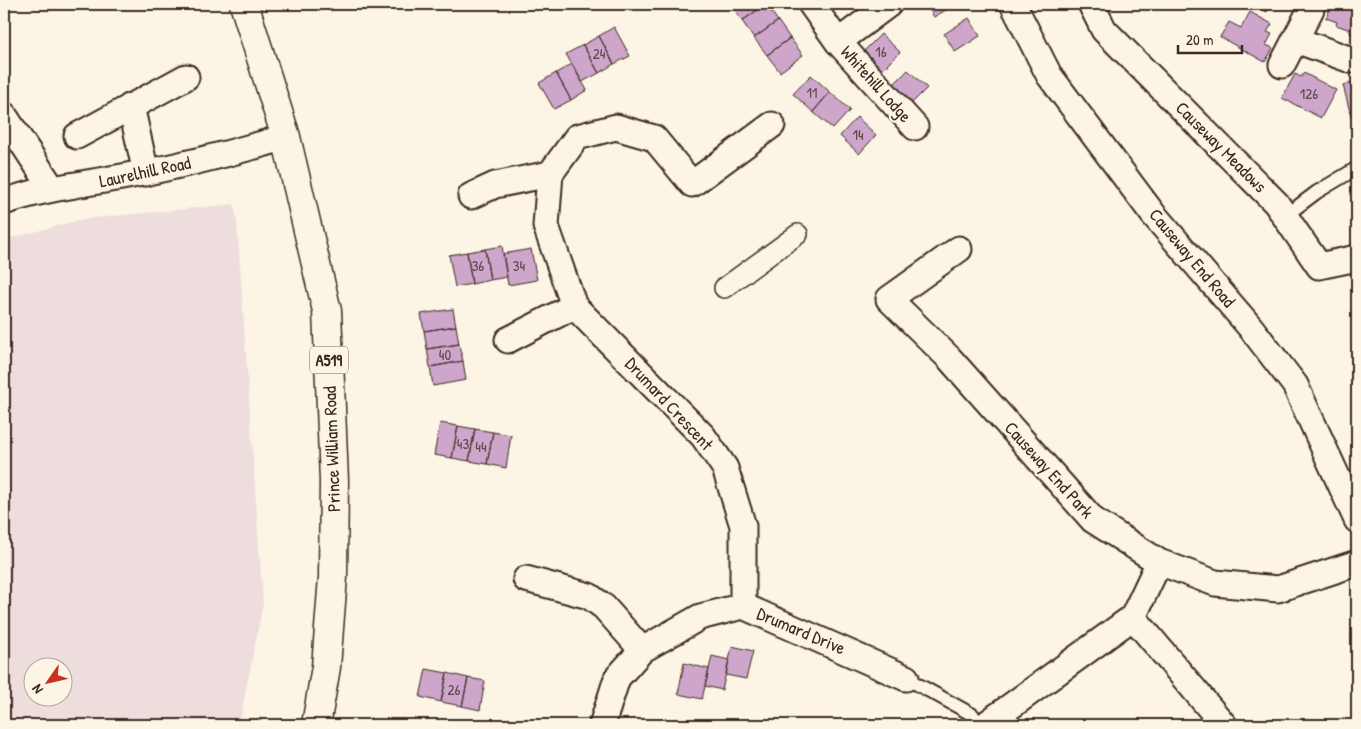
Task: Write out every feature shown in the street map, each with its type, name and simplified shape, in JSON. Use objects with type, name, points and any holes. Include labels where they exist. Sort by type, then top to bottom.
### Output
[{"type":"main road","name":"Prince William Road","points":[[244,4],[286,137],[327,311],[334,481],[333,577],[326,667],[316,725]]},
{"type":"street","name":"Whitehill Lodge","points":[[811,4],[838,42],[915,127]]},
{"type":"street","name":"Whitehill Lodge","points":[[838,42],[889,4]]},
{"type":"street","name":"Causeway End Road","points":[[1013,4],[1048,75],[1153,214],[1251,328],[1295,385],[1357,520]]},
{"type":"street","name":"Causeway Meadows","points":[[1091,4],[1104,30],[1276,203],[1319,266],[1357,258]]},
{"type":"street","points":[[1282,65],[1311,9]]},
{"type":"street","points":[[1296,40],[1351,60],[1357,58]]},
{"type":"street","points":[[77,136],[186,78]]},
{"type":"street","points":[[131,106],[146,172]]},
{"type":"street","points":[[4,115],[52,188]]},
{"type":"street","points":[[471,196],[495,185],[550,174],[577,137],[616,127],[654,138],[692,184],[772,126]]},
{"type":"street","name":"Laurelhill Road","points":[[4,202],[52,188],[146,172],[233,153],[286,137]]},
{"type":"street","name":"Drumard Crescent","points":[[550,174],[546,226],[574,306],[703,436],[725,468],[743,526],[743,606]]},
{"type":"street","points":[[724,288],[798,234]]},
{"type":"street","name":"Causeway End Park","points":[[959,249],[889,299],[949,358],[1093,520],[1159,562],[1215,583],[1278,589],[1357,563]]},
{"type":"street","points":[[508,340],[574,306]]},
{"type":"street","points":[[981,722],[1132,617],[1159,562]]},
{"type":"street","points":[[526,579],[589,596],[604,607],[642,650]]},
{"type":"street","name":"Drumard Drive","points":[[602,725],[616,678],[642,650],[700,617],[743,606],[906,678]]},
{"type":"street","points":[[1132,617],[1224,725]]},
{"type":"lane","points":[[1285,216],[1317,192],[1357,168]]},
{"type":"lane","points":[[906,678],[981,722]]},
{"type":"shaded area","points":[[234,204],[237,222],[263,604],[239,725],[4,725],[4,240],[83,219]]},
{"type":"building","points":[[731,4],[766,4],[742,21]]},
{"type":"building","points":[[766,4],[778,21],[754,38],[742,21]]},
{"type":"building","points":[[926,4],[956,4],[934,17]]},
{"type":"building","points":[[1251,4],[1271,4],[1267,12]]},
{"type":"building","points":[[1332,4],[1357,4],[1357,36],[1350,33],[1351,30],[1336,25],[1337,22],[1326,18]]},
{"type":"building","points":[[1250,12],[1272,24],[1267,32],[1272,34],[1266,45],[1273,48],[1265,62],[1220,37],[1229,22],[1241,28]]},
{"type":"building","points":[[969,18],[980,36],[955,52],[944,34]]},
{"type":"building","points":[[778,21],[790,38],[767,55],[754,38]]},
{"type":"building","points":[[614,27],[630,56],[614,64],[599,36]]},
{"type":"building","points":[[881,34],[900,52],[881,71],[863,52]]},
{"type":"building","points":[[599,36],[614,64],[599,73],[583,45]]},
{"type":"building","points":[[790,38],[803,55],[780,72],[767,55]]},
{"type":"building","points":[[583,45],[599,73],[582,82],[566,54]]},
{"type":"building","points":[[572,64],[587,90],[571,100],[556,73]]},
{"type":"building","points":[[908,70],[927,88],[908,107],[890,88]]},
{"type":"building","points":[[556,73],[571,100],[554,109],[539,83]]},
{"type":"building","points":[[1304,73],[1336,90],[1321,118],[1282,98],[1295,74],[1301,77]]},
{"type":"building","points":[[811,75],[830,92],[813,112],[793,94]]},
{"type":"building","points":[[1357,82],[1357,119],[1352,120],[1343,85]]},
{"type":"building","points":[[830,92],[850,110],[833,129],[813,112]]},
{"type":"building","points":[[857,117],[876,135],[859,154],[840,136]]},
{"type":"building","points":[[502,246],[507,277],[490,280],[485,249]]},
{"type":"building","points":[[485,249],[490,280],[472,284],[467,252]]},
{"type":"building","points":[[531,249],[537,280],[508,285],[503,254]]},
{"type":"building","points":[[467,252],[472,284],[455,287],[449,255]]},
{"type":"building","points":[[453,309],[456,326],[424,331],[421,314]]},
{"type":"building","points":[[456,326],[459,344],[427,349],[424,331]]},
{"type":"building","points":[[459,344],[463,361],[430,367],[427,349]]},
{"type":"building","points":[[463,361],[466,380],[433,386],[430,367]]},
{"type":"building","points":[[440,423],[458,426],[452,458],[434,455]]},
{"type":"building","points":[[458,426],[475,429],[469,461],[452,458]]},
{"type":"building","points":[[475,429],[493,432],[487,464],[469,461]]},
{"type":"building","points":[[493,432],[511,435],[506,468],[487,464]]},
{"type":"building","points":[[732,646],[753,651],[746,679],[726,675]]},
{"type":"building","points":[[712,656],[729,660],[722,690],[705,686]]},
{"type":"building","points":[[684,663],[709,669],[702,699],[678,694]]},
{"type":"building","points":[[426,669],[447,673],[441,702],[420,697]]},
{"type":"building","points":[[447,673],[468,678],[462,706],[441,702]]},
{"type":"building","points":[[468,678],[485,681],[480,710],[462,706]]}]
